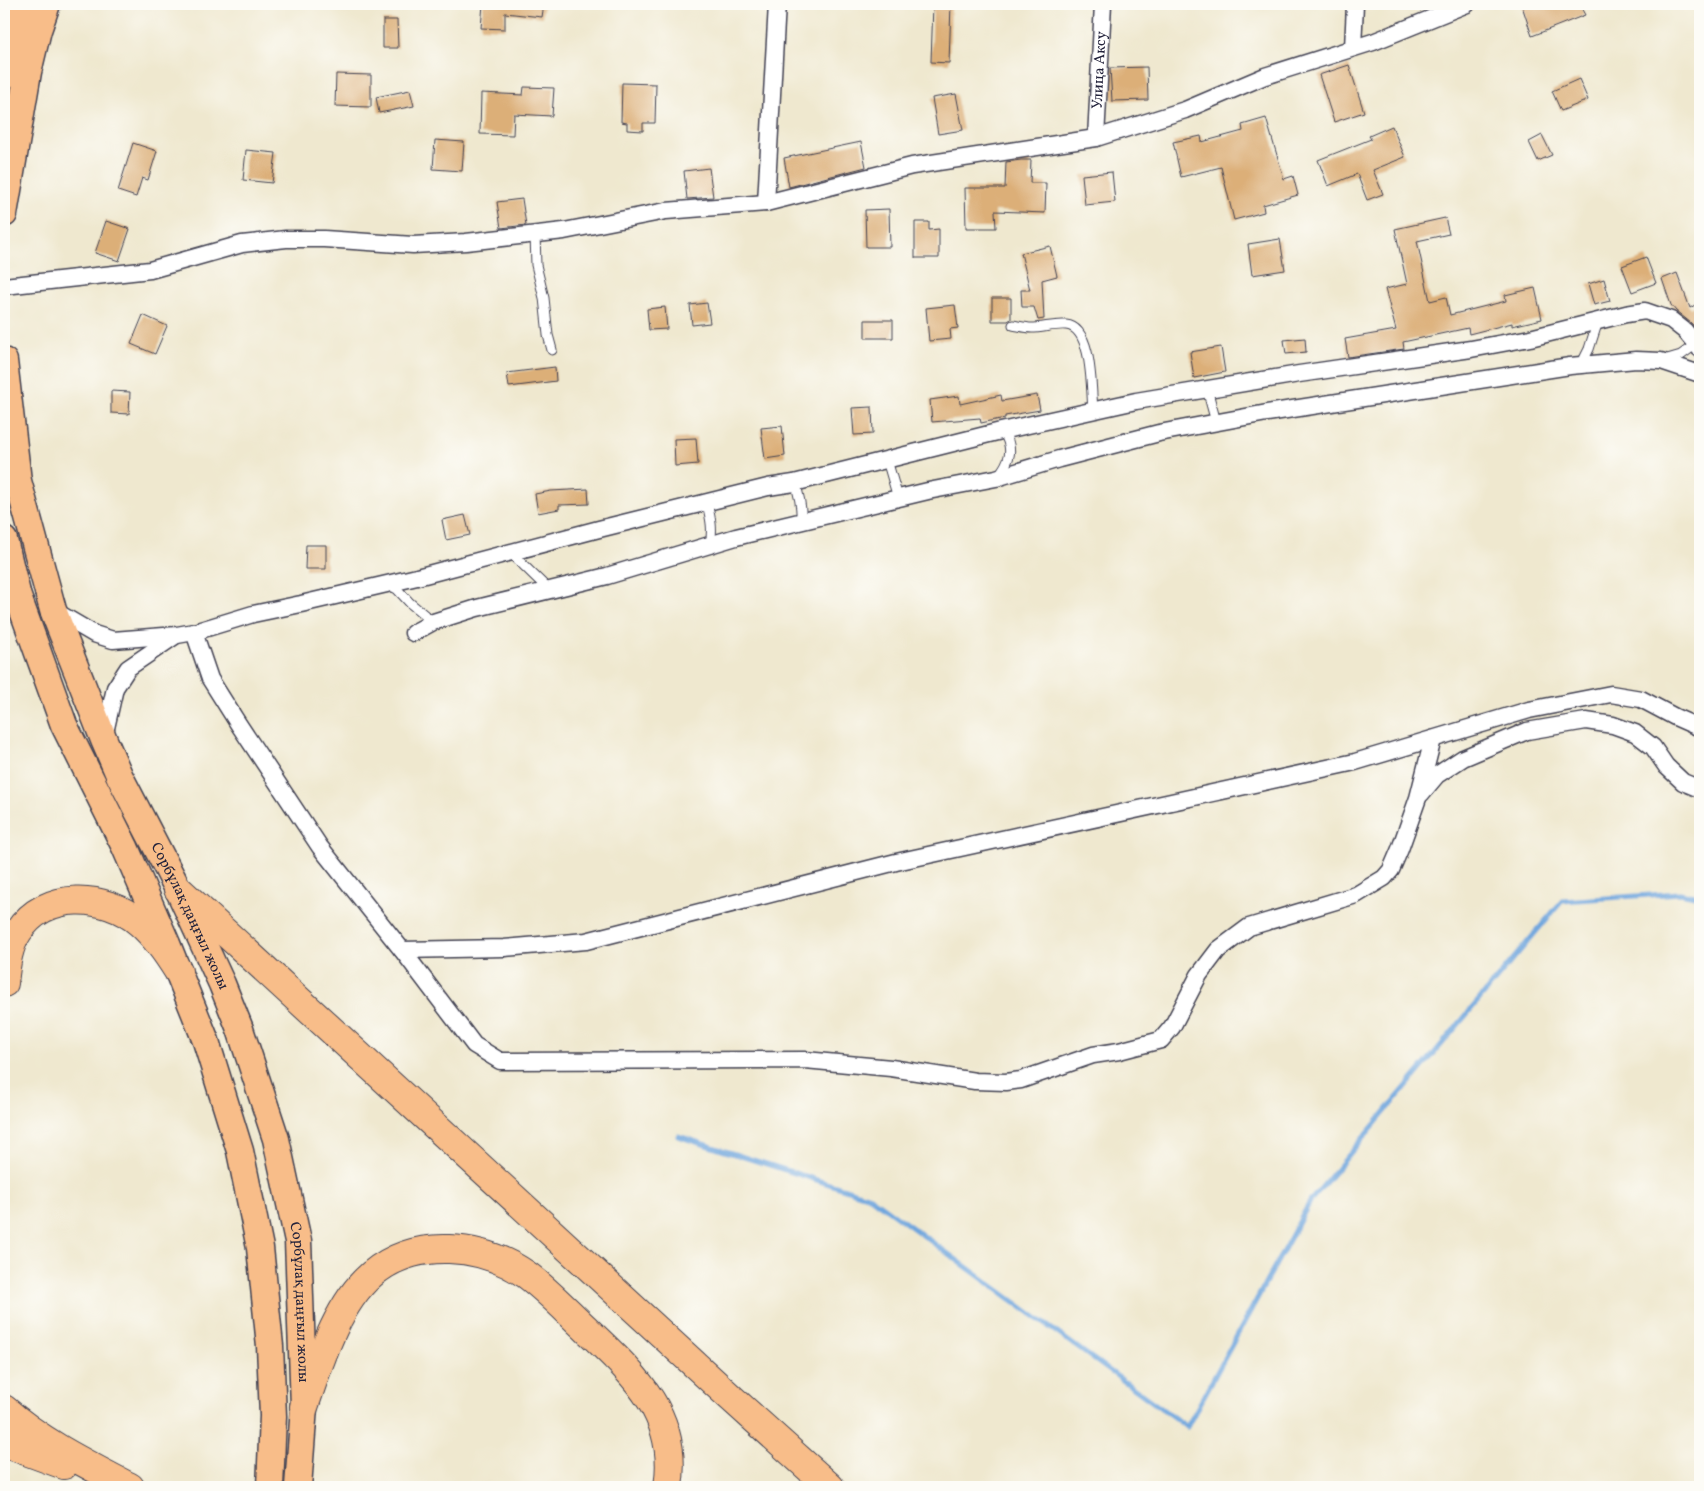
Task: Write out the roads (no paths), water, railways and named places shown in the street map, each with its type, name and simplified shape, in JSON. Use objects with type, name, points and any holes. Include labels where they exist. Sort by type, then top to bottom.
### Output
[{"type":"highway","points":[[178,889],[830,1487]]},
{"type":"highway","points":[[4,983],[10,948],[17,933],[27,920],[39,910],[52,904],[68,901],[86,900],[108,905],[133,918],[163,947],[178,971]]},
{"type":"highway","points":[[304,1407],[337,1323],[353,1294],[371,1275],[389,1262],[428,1249],[471,1251],[508,1264],[540,1285],[626,1367],[641,1384],[653,1403],[669,1446],[671,1471],[668,1487]]},
{"type":"highway","points":[[4,1410],[54,1446],[129,1487]]},
{"type":"highway","points":[[4,1443],[129,1487]]},
{"type":"main road","points":[[4,76],[24,4]]},
{"type":"main road","points":[[4,214],[28,72],[46,4]]},
{"type":"main road","name":"Сорбұлақ даңғыл жолы","points":[[4,360],[18,482],[54,610],[120,777],[178,889],[240,1029],[276,1139],[298,1241],[304,1407],[298,1487]]},
{"type":"main road","name":"Сорбұлақ даңғыл жолы","points":[[4,540],[18,597],[64,726],[98,790],[178,971],[206,1041],[240,1151],[260,1248],[270,1346],[273,1416],[270,1487]]},
{"type":"main road","points":[[134,868],[144,874],[151,875],[157,873],[161,868],[161,856]]},
{"type":"street","points":[[766,203],[777,4]]},
{"type":"street","name":"Улица Аксу","points":[[1096,138],[1103,4]]},
{"type":"street","points":[[1353,48],[1355,4]]},
{"type":"street","points":[[4,286],[150,270],[242,244],[286,239],[324,239],[413,245],[466,242],[564,231],[666,211],[766,203],[912,166],[1096,138],[1185,110],[1265,76],[1373,42],[1466,4]]},
{"type":"street","points":[[54,610],[94,634],[113,640],[177,635],[194,632],[253,614],[417,577],[697,505],[990,434],[1136,401],[1299,374],[1471,349],[1530,338],[1598,320],[1645,312],[1671,320],[1685,331],[1698,347]]},
{"type":"street","points":[[413,633],[433,622],[477,608],[607,576],[736,537],[928,491],[996,478],[1059,459],[1159,433],[1216,422],[1581,365],[1636,360],[1661,361],[1700,374]]},
{"type":"street","points":[[194,632],[210,679],[320,846],[474,1045],[500,1062],[805,1060],[891,1068],[975,1081],[1006,1082],[1021,1080],[1093,1055],[1119,1051],[1161,1040],[1172,1027],[1198,974],[1218,950],[1249,927],[1356,895],[1384,878],[1391,870],[1400,849],[1418,798],[1432,739]]},
{"type":"street","points":[[104,740],[115,688],[128,668],[177,635]]},
{"type":"street","points":[[402,950],[504,948],[586,941],[896,862],[1355,762],[1529,710],[1611,694],[1641,699],[1700,728]]},
{"type":"street","points":[[1418,798],[1437,775],[1463,758],[1527,731],[1586,721],[1613,724],[1635,733],[1653,747],[1666,766],[1683,782],[1700,789]]},
{"type":"lane","points":[[535,234],[536,265],[544,298],[548,335],[552,350]]},
{"type":"lane","points":[[1581,365],[1589,349],[1598,320]]},
{"type":"lane","points":[[1013,326],[1032,328],[1069,325],[1079,331],[1085,340],[1088,354],[1093,411]]},
{"type":"lane","points":[[1661,361],[1681,355],[1690,347],[1698,347]]},
{"type":"lane","points":[[1207,389],[1216,422]]},
{"type":"lane","points":[[990,434],[1004,433],[1009,440],[1011,451],[1009,460],[996,478]]},
{"type":"lane","points":[[887,460],[898,498]]},
{"type":"lane","points":[[789,483],[795,483],[799,494],[802,507],[801,522]]},
{"type":"lane","points":[[697,505],[707,504],[713,533],[710,545]]},
{"type":"lane","points":[[510,552],[549,590]]},
{"type":"lane","points":[[386,584],[397,589],[410,603],[433,622]]},
{"type":"waterway","points":[[678,1136],[870,1197],[1187,1427],[1311,1200],[1562,901],[1680,893],[1700,897]]}]
